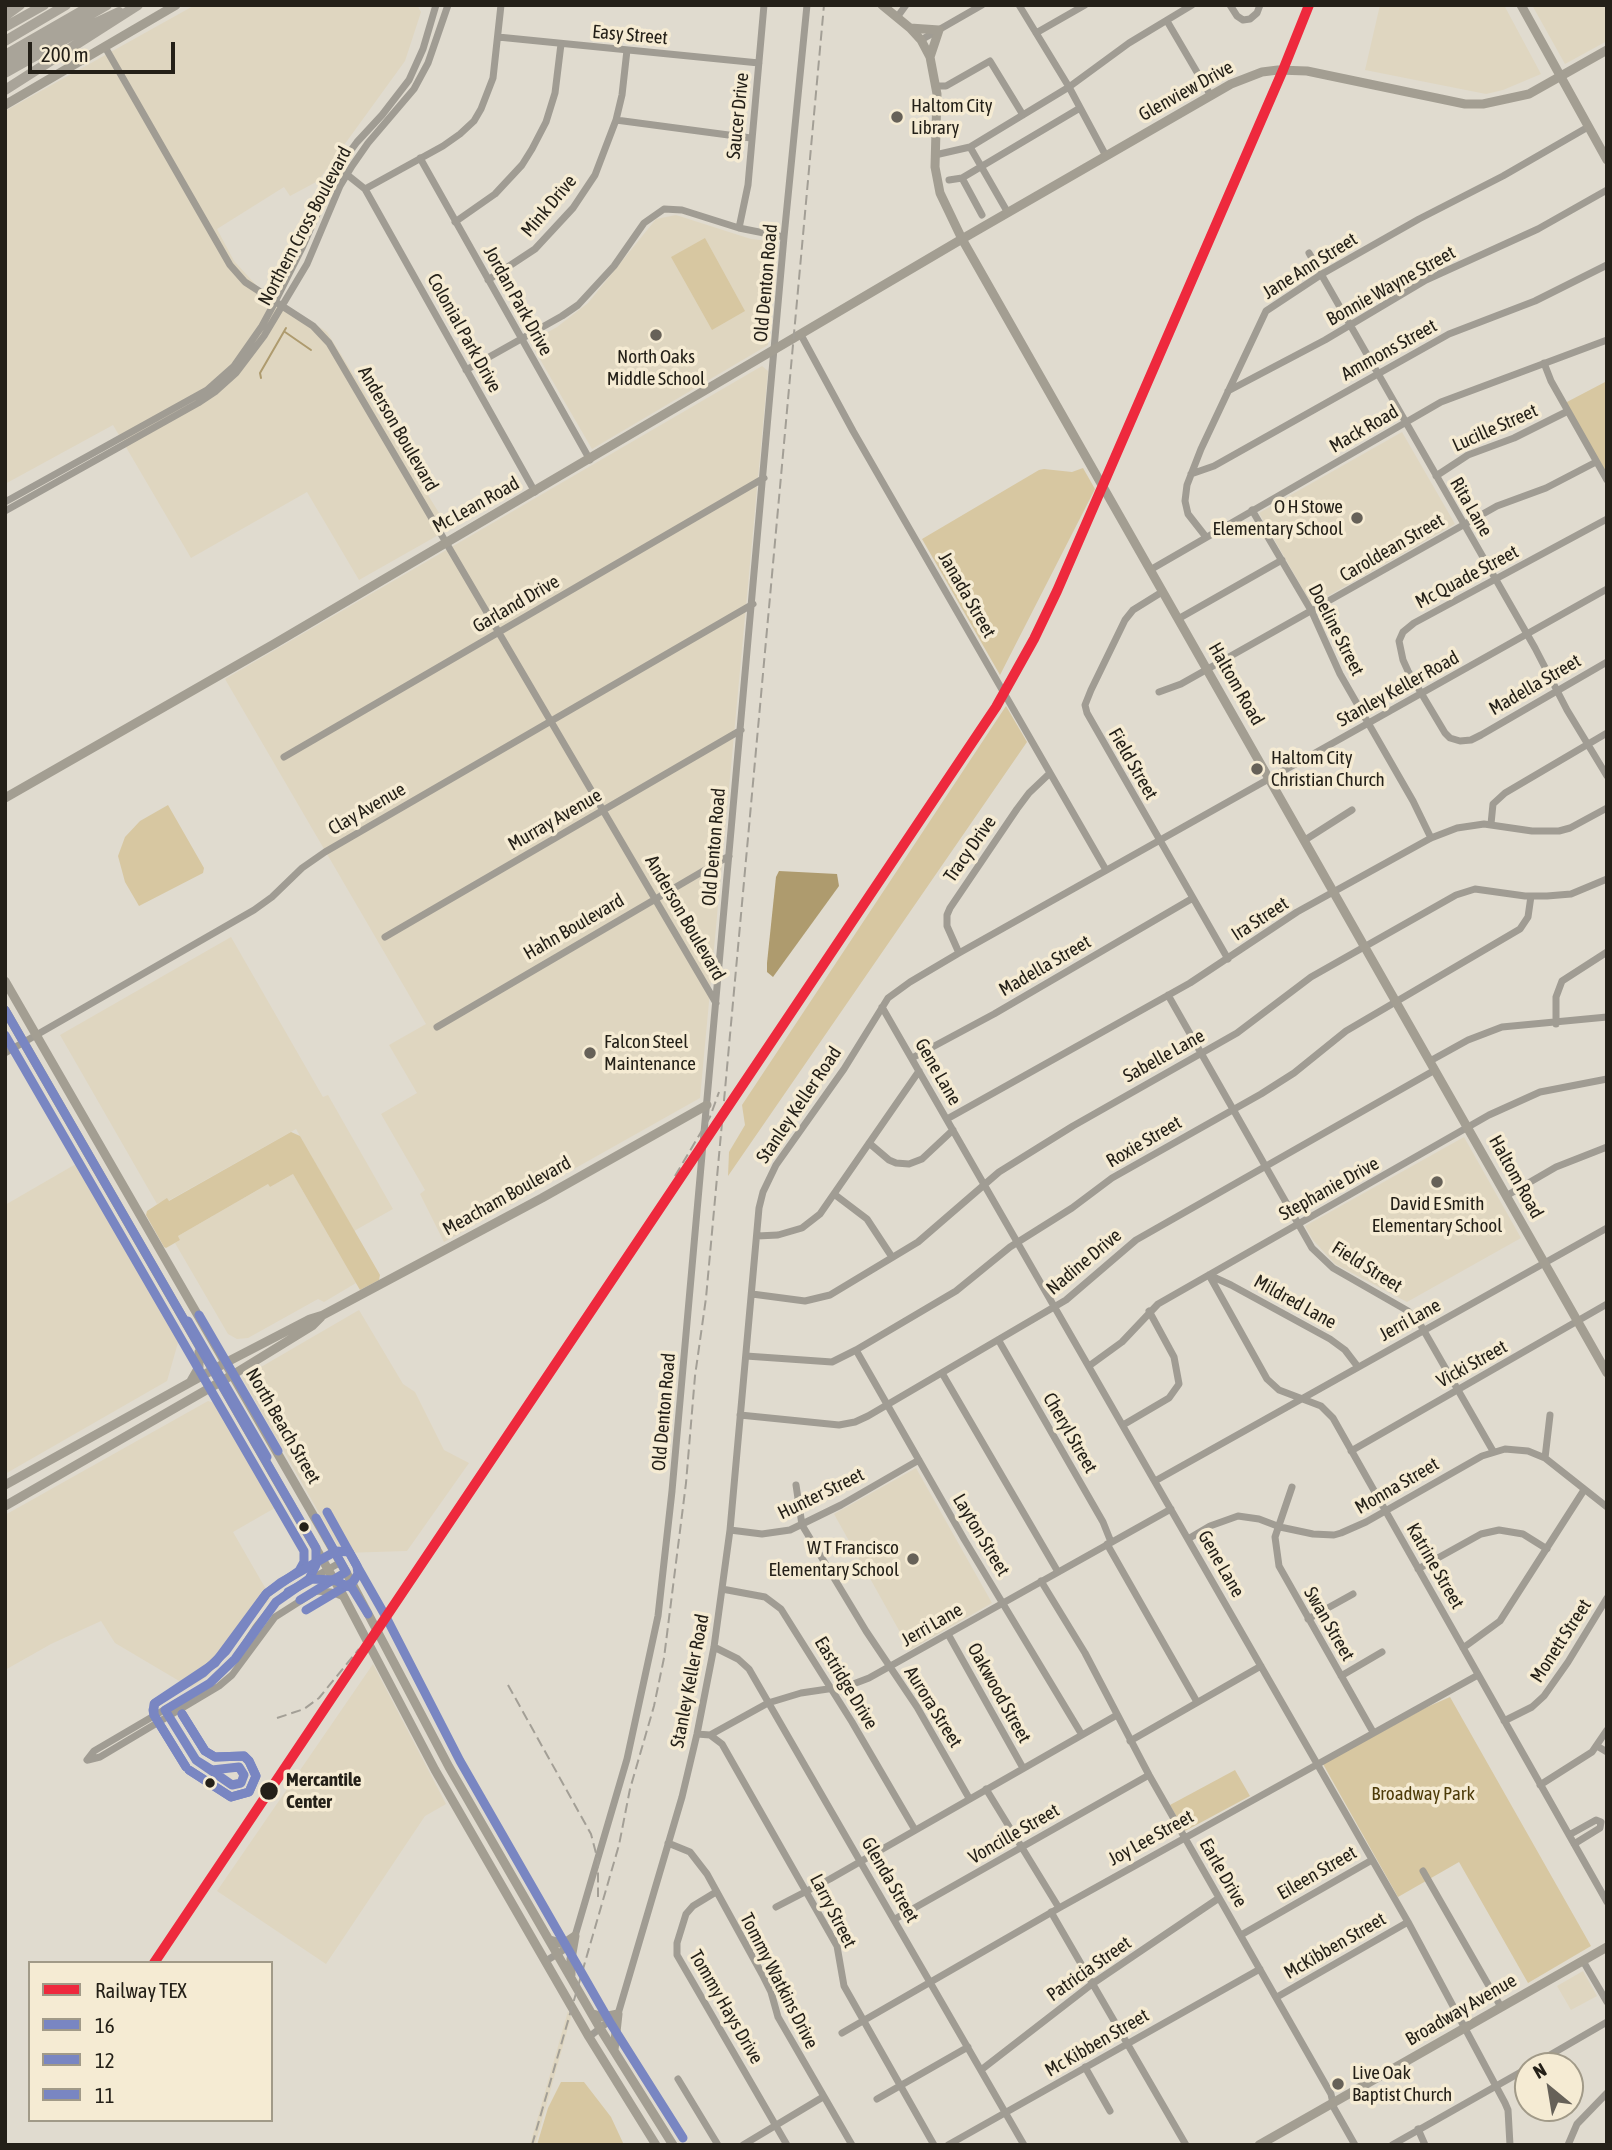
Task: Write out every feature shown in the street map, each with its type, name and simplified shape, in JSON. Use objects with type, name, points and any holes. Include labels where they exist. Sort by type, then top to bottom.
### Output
[{"type":"highway","points":[[5,16],[20,5]]},
{"type":"highway","points":[[5,27],[44,5]]},
{"type":"highway","points":[[5,41],[66,5]]},
{"type":"highway","points":[[5,55],[92,5]]},
{"type":"highway","points":[[5,64],[107,5]]},
{"type":"highway","points":[[5,73],[69,37],[137,5]]},
{"type":"highway","points":[[5,90],[137,5]]},
{"type":"main road","points":[[5,104],[173,5]]},
{"type":"main road","name":"Haltom Road","points":[[882,5],[910,28],[921,40],[930,57],[936,86],[935,155],[940,193],[962,240],[1607,1373]]},
{"type":"main road","points":[[1521,5],[1605,154]]},
{"type":"main road","points":[[910,28],[939,30],[930,57]]},
{"type":"main road","name":"Glenview Drive","points":[[962,240],[1245,78],[1278,70],[1307,71],[1465,104],[1483,104],[1516,98],[1607,50]]},
{"type":"main road","name":"Mc Lean Road","points":[[5,798],[275,644],[962,240]]},
{"type":"main road","name":"North Beach Street","points":[[5,981],[341,1562],[439,1749],[601,2030],[673,2145]]},
{"type":"main road","name":"North Beach Street","points":[[5,1010],[334,1579],[427,1755],[589,2037],[656,2145]]},
{"type":"main road","name":"Meacham Boulevard","points":[[5,1485],[226,1362],[323,1315],[542,1198],[707,1105]]},
{"type":"main road","points":[[151,1262],[163,1254]]},
{"type":"main road","name":"Meacham Boulevard","points":[[5,1506],[234,1374],[312,1326],[323,1315]]},
{"type":"main road","points":[[190,1382],[199,1367],[200,1353],[197,1343]]},
{"type":"main road","points":[[198,1395],[216,1394],[232,1402]]},
{"type":"main road","points":[[274,1476],[287,1468]]},
{"type":"main road","points":[[293,1510],[306,1502]]},
{"type":"main road","points":[[427,1755],[439,1749]]},
{"type":"main road","points":[[478,1843],[489,1836]]},
{"type":"main road","points":[[550,1941],[563,1944],[575,1936]]},
{"type":"main road","points":[[571,1977],[575,1936]]},
{"type":"main road","name":"Broadway Avenue","points":[[1259,2145],[1463,2024],[1501,2007],[1607,1947]]},
{"type":"main road","points":[[593,2014],[603,2017],[618,2014],[614,2051]]},
{"type":"street","name":"Northern Cross Boulevard","points":[[5,511],[216,391],[248,359],[278,304],[337,169],[356,142],[404,86],[417,65],[436,5]]},
{"type":"street","name":"Northern Cross Boulevard","points":[[5,502],[207,390],[234,366],[307,264],[347,174],[368,143],[414,89],[428,63],[448,5]]},
{"type":"street","points":[[337,169],[365,189],[460,134],[481,109],[493,78],[501,5]]},
{"type":"street","name":"Saucer Drive","points":[[739,229],[748,185],[764,5]]},
{"type":"street","name":"Old Denton Road","points":[[546,1961],[568,1947],[575,1936],[627,1759],[658,1616],[673,1482],[807,5]]},
{"type":"street","points":[[898,16],[906,5]]},
{"type":"street","points":[[921,40],[982,5]]},
{"type":"street","points":[[1019,5],[1069,87],[1106,156]]},
{"type":"street","points":[[1036,33],[1085,5]]},
{"type":"street","points":[[935,155],[970,147],[1069,87],[1129,43],[1192,5]]},
{"type":"street","points":[[1230,5],[1242,20],[1250,19],[1257,13],[1260,5]]},
{"type":"street","points":[[1167,20],[1211,96]]},
{"type":"street","points":[[427,36],[437,38]]},
{"type":"street","name":"Easy Street","points":[[498,37],[759,63]]},
{"type":"street","points":[[455,222],[495,194],[532,149],[546,122],[555,93],[561,44]]},
{"type":"street","name":"Anderson Boulevard","points":[[105,47],[226,259],[245,282],[313,326],[329,343],[716,1003]]},
{"type":"street","name":"Mink Drive","points":[[488,280],[535,249],[573,208],[595,174],[616,120],[627,50]]},
{"type":"street","points":[[936,86],[946,86],[990,61],[1023,115]]},
{"type":"street","points":[[949,180],[962,178],[1080,108]]},
{"type":"street","points":[[616,120],[751,138]]},
{"type":"street","name":"Jane Ann Street","points":[[1206,537],[1191,521],[1186,508],[1186,493],[1191,474],[1266,311],[1322,274],[1588,127]]},
{"type":"street","points":[[970,147],[1008,212]]},
{"type":"street","name":"Jordan Park Drive","points":[[420,159],[590,460]]},
{"type":"street","points":[[962,178],[982,215]]},
{"type":"street","name":"Colonial Park Drive","points":[[365,189],[535,492]]},
{"type":"street","name":"Bonnie Wayne Street","points":[[1228,391],[1350,326],[1426,280],[1538,229],[1607,190]]},
{"type":"street","points":[[466,370],[578,305],[614,266],[644,223],[657,212],[671,208],[682,210],[739,229],[784,237]]},
{"type":"street","name":"Rita Lane","points":[[1309,253],[1607,776]]},
{"type":"street","name":"Ammons Street","points":[[1191,474],[1214,466],[1450,334],[1535,301],[1607,265]]},
{"type":"street","name":"Janada Street","points":[[801,335],[849,424],[1106,870]]},
{"type":"street","name":"Mack Road","points":[[1150,570],[1461,393],[1607,340]]},
{"type":"street","points":[[1544,363],[1607,480]]},
{"type":"street","name":"Lucille Street","points":[[1436,476],[1468,455],[1514,438],[1568,411]]},
{"type":"street","name":"Caroldean Street","points":[[1159,692],[1181,684],[1312,612],[1497,506],[1546,488],[1596,461]]},
{"type":"street","name":"Garland Drive","points":[[284,757],[764,478]]},
{"type":"street","name":"Doeline Street","points":[[1252,510],[1312,612],[1340,674],[1413,801],[1431,838]]},
{"type":"street","name":"Mc Quade Street","points":[[1422,694],[1402,660],[1399,641],[1403,632],[1414,623],[1607,519]]},
{"type":"street","points":[[1178,620],[1282,560]]},
{"type":"street","name":"Stanley Keller Road","points":[[618,2014],[697,1734],[714,1647],[730,1530],[759,1208],[767,1180],[845,1069],[882,1007],[899,988],[1607,589]]},
{"type":"street","name":"Field Street","points":[[1162,592],[1133,610],[1125,620],[1101,667],[1086,705],[1088,717],[1228,958]]},
{"type":"street","name":"Clay Avenue","points":[[5,1053],[254,910],[317,857],[752,604]]},
{"type":"street","name":"Madella Street","points":[[1422,694],[1445,733],[1450,738],[1464,742],[1482,735],[1607,662]]},
{"type":"street","name":"Murray Avenue","points":[[385,937],[741,730]]},
{"type":"street","points":[[1491,824],[1492,808],[1496,800],[1607,733]]},
{"type":"street","name":"Tracy Drive","points":[[960,953],[947,926],[950,908],[1029,793],[1050,773]]},
{"type":"street","name":"Ira Street","points":[[947,1119],[1168,995],[1297,912],[1431,838],[1472,825],[1491,824],[1532,831],[1559,831],[1607,808]]},
{"type":"street","points":[[1305,840],[1352,810]]},
{"type":"street","name":"Hahn Boulevard","points":[[437,1027],[729,856]]},
{"type":"street","name":"Sabelle Lane","points":[[752,1294],[789,1300],[816,1300],[830,1295],[926,1236],[984,1184],[1073,1126],[1247,1026],[1311,977],[1468,891],[1483,889],[1531,896],[1571,894],[1607,879]]},
{"type":"street","name":"Roxie Street","points":[[746,1356],[832,1362],[856,1350],[956,1291],[990,1261],[1072,1209],[1112,1178],[1234,1110],[1294,1073],[1346,1031],[1520,929],[1528,917],[1531,896]]},
{"type":"street","name":"Madella Street","points":[[912,1058],[994,1014],[1193,898]]},
{"type":"street","points":[[1556,1024],[1556,997],[1562,981],[1607,952]]},
{"type":"street","name":"Field Street","points":[[1168,995],[1298,1224],[1320,1257],[1333,1268],[1408,1311],[1424,1330],[1493,1451]]},
{"type":"street","name":"Gene Lane","points":[[882,1007],[1408,1922],[1508,2110],[1510,2145]]},
{"type":"street","points":[[1430,1061],[1468,1040],[1502,1027],[1556,1024],[1607,1017]]},
{"type":"street","name":"Nadine Drive","points":[[740,1415],[839,1425],[855,1422],[1055,1307],[1084,1287],[1136,1240],[1435,1070]]},
{"type":"street","points":[[757,1236],[778,1235],[802,1227],[820,1214],[919,1071]]},
{"type":"street","name":"Stephanie Drive","points":[[1089,1366],[1122,1342],[1149,1311],[1468,1127],[1540,1091],[1607,1079]]},
{"type":"street","points":[[869,1143],[889,1160],[909,1164],[922,1159],[953,1130]]},
{"type":"street","points":[[1506,1196],[1556,1167],[1607,1147]]},
{"type":"street","points":[[834,1194],[867,1219],[892,1257]]},
{"type":"street","name":"Jerri Lane","points":[[1155,1480],[1607,1228]]},
{"type":"street","name":"Mildred Lane","points":[[1209,1275],[1231,1284],[1329,1339],[1345,1350],[1358,1367]]},
{"type":"street","name":"Katrine Street","points":[[1209,1275],[1267,1379],[1279,1390],[1303,1398],[1329,1413],[1607,1902]]},
{"type":"street","name":"Vicki Street","points":[[1351,1451],[1607,1304]]},
{"type":"street","points":[[1123,1425],[1169,1398],[1180,1384],[1174,1357],[1149,1311]]},
{"type":"street","name":"Cheryl Street","points":[[999,1341],[1103,1522],[1109,1543],[1197,1702]]},
{"type":"street","name":"Layton Street","points":[[856,1350],[1082,1735]]},
{"type":"street","points":[[942,1373],[1058,1572]]},
{"type":"street","points":[[1545,1458],[1550,1415]]},
{"type":"street","points":[[1493,1451],[1514,1449],[1545,1458],[1607,1507]]},
{"type":"street","name":"Monna Street","points":[[1188,1539],[1210,1526],[1238,1516],[1259,1519],[1280,1527],[1334,1535],[1351,1530],[1493,1451]]},
{"type":"street","name":"Hunter Street","points":[[730,1530],[772,1534],[802,1525],[919,1460]]},
{"type":"street","points":[[796,1485],[802,1525]]},
{"type":"street","name":"Swan Street","points":[[1292,1486],[1275,1537],[1279,1566],[1373,1732]]},
{"type":"street","points":[[1463,1648],[1500,1621],[1584,1490]]},
{"type":"street","name":"Jerri Lane","points":[[710,1735],[768,1703],[848,1686],[869,1678],[1171,1509]]},
{"type":"street","name":"Aurora Street","points":[[802,1525],[917,1707],[969,1798]]},
{"type":"street","points":[[1418,1569],[1489,1531],[1514,1531],[1547,1549]]},
{"type":"street","points":[[309,1579],[316,1565],[316,1548]]},
{"type":"street","points":[[341,1562],[309,1579],[276,1602],[235,1659],[216,1678],[94,1751],[87,1760],[100,1757],[219,1686],[232,1675],[275,1617],[346,1572]]},
{"type":"street","name":"Earle Drive","points":[[1041,1581],[1085,1653],[1130,1741],[1277,1997],[1331,2094],[1334,2109],[1355,2145]]},
{"type":"street","name":"Eastridge Drive","points":[[722,1589],[765,1597],[781,1609],[915,1829]]},
{"type":"street","points":[[314,1591],[331,1592],[344,1597]]},
{"type":"street","points":[[1308,1619],[1353,1594]]},
{"type":"street","name":"Monett Street","points":[[1504,1721],[1531,1707],[1544,1696],[1607,1598]]},
{"type":"street","name":"Oakwood Street","points":[[948,1634],[1023,1768]]},
{"type":"street","name":"Glenda Street","points":[[714,1647],[744,1663],[1024,2145]]},
{"type":"street","points":[[1341,1676],[1382,1652]]},
{"type":"street","points":[[1130,1741],[1261,1666]]},
{"type":"street","name":"Joy Lee Street","points":[[842,2033],[1184,1837],[1478,1675]]},
{"type":"street","points":[[776,1907],[1118,1715]]},
{"type":"street","points":[[1540,1785],[1592,1752],[1607,1730]]},
{"type":"street","points":[[697,1734],[710,1735]]},
{"type":"street","name":"Larry Street","points":[[710,1735],[722,1744],[837,1946],[842,1982],[934,2145]]},
{"type":"street","points":[[1597,1746],[1607,1752]]},
{"type":"street","name":"Voncille Street","points":[[895,1919],[1149,1775]]},
{"type":"street","points":[[986,1788],[1022,1847],[1094,1983],[1186,2145]]},
{"type":"street","points":[[1569,1835],[1595,1820],[1601,1822],[1601,1828],[1574,1844]]},
{"type":"street","name":"Tommy Watkins Drive","points":[[668,1843],[690,1852],[707,1874],[771,1992],[778,2017],[852,2145]]},
{"type":"street","name":"Eileen Street","points":[[1241,1935],[1372,1860]]},
{"type":"street","points":[[1423,1871],[1501,2007]]},
{"type":"street","name":"Tommy Hays Drive","points":[[716,1892],[685,1914],[677,1943],[677,1955],[787,2145]]},
{"type":"street","name":"Patricia Street","points":[[981,2070],[1094,1983],[1219,1898]]},
{"type":"street","name":"McKibben Street","points":[[1277,1997],[1408,1922]]},
{"type":"street","points":[[1583,1961],[1607,2002]]},
{"type":"street","name":"Mc Kibben Street","points":[[948,2145],[1260,1969]]},
{"type":"street","points":[[589,2037],[618,2014]]},
{"type":"street","points":[[1556,2052],[1607,2022]]},
{"type":"street","points":[[877,2099],[968,2047]]},
{"type":"street","points":[[1085,2067],[1110,2111]]},
{"type":"street","points":[[1392,2145],[1514,2076]]},
{"type":"street","points":[[678,2079],[718,2145]]},
{"type":"street","points":[[1568,2145],[1577,2124],[1607,2093]]},
{"type":"street","points":[[743,2145],[823,2097]]},
{"type":"street","points":[[1418,2129],[1425,2145]]},
{"type":"shaded area","points":[[195,5],[417,5],[421,12],[405,61],[318,181],[290,196],[284,187],[217,229],[234,261],[257,286],[327,332],[449,529],[359,580],[307,492],[191,558],[113,425],[5,484],[5,111]]},
{"type":"shaded area","points":[[1380,5],[1504,5],[1541,74],[1486,94],[1365,70]]},
{"type":"shaded area","points":[[1532,5],[1604,5],[1607,11],[1607,41],[1565,64]]},
{"type":"shaded area","name":"North Oaks Middle School","points":[[676,215],[751,239],[777,242],[768,345],[592,449],[530,342],[557,327],[588,303],[656,219]]},
{"type":"shaded area","points":[[762,366],[768,371],[700,1098],[444,1242],[420,1194],[425,1190],[381,1114],[417,1093],[389,1045],[426,1024],[225,679]]},
{"type":"shaded area","name":"O H Stowe Elementary School","points":[[1402,432],[1455,524],[1312,605],[1259,513]]},
{"type":"shaded area","points":[[779,871],[837,874],[839,886],[773,977],[767,972],[767,963],[776,877]]},
{"type":"shaded area","points":[[231,937],[323,1097],[328,1095],[393,1209],[354,1231],[296,1129],[168,1201],[167,1199],[157,1204],[60,1035]]},
{"type":"shaded area","name":"David E Smith Elementary School","points":[[1464,1137],[1521,1238],[1407,1302],[1335,1264],[1313,1240],[1305,1226]]},
{"type":"shaded area","points":[[81,1161],[158,1296],[179,1339],[167,1381],[5,1474],[5,1205]]},
{"type":"shaded area","points":[[293,1174],[356,1283],[324,1302],[318,1299],[248,1338],[237,1339],[228,1334],[175,1243],[180,1240],[178,1236],[268,1184],[270,1187]]},
{"type":"shaded area","points":[[359,1310],[403,1384],[415,1392],[444,1450],[469,1463],[407,1551],[342,1553],[242,1378]]},
{"type":"shaded area","points":[[208,1401],[223,1406],[280,1505],[233,1532],[271,1598],[208,1676],[191,1688],[115,1643],[101,1621],[51,1644],[5,1670],[5,1515]]},
{"type":"shaded area","name":"W T Francisco Elementary School","points":[[916,1468],[992,1603],[910,1650],[834,1514]]},
{"type":"shaded area","points":[[373,1664],[446,1804],[425,1816],[326,1964],[217,1891]]},
{"type":"shaded area","points":[[1583,1971],[1597,1996],[1571,2010],[1557,1986]]},
{"type":"shaded area","points":[[568,2011],[571,2017],[535,2145],[530,2145]]},
{"type":"green space","points":[[705,238],[745,311],[712,330],[671,257]]},
{"type":"green space","points":[[1607,381],[1607,475],[1565,403]]},
{"type":"green space","points":[[1083,468],[1095,489],[1000,675],[922,539],[1039,470],[1072,472]]},
{"type":"green space","points":[[1006,706],[1027,742],[728,1176],[729,1152],[745,1125],[742,1105]]},
{"type":"green space","points":[[168,805],[204,868],[203,873],[139,906],[125,882],[118,856],[125,837],[140,821]]},
{"type":"green space","points":[[291,1132],[300,1136],[380,1275],[379,1280],[360,1290],[293,1174],[270,1187],[268,1184],[178,1236],[180,1240],[166,1248],[146,1215],[147,1211],[167,1198],[169,1201]]},
{"type":"green space","name":"Broadway Park","points":[[1450,1697],[1591,1946],[1528,1983],[1459,1862],[1398,1897],[1323,1764]]},
{"type":"green space","points":[[1235,1770],[1250,1796],[1185,1831],[1170,1805]]},
{"type":"green space","points":[[561,2082],[584,2082],[611,2117],[624,2145],[537,2145],[548,2108]]},
{"type":"waterway","points":[[261,378],[260,373],[286,328]]},
{"type":"waterway","points":[[285,332],[311,350]]},
{"type":"railway","points":[[532,2145],[619,1845],[630,1789],[654,1706],[664,1658],[706,1298],[824,5]]},
{"type":"railway","points":[[675,1176],[710,1117],[719,1092]]},
{"type":"railway","points":[[277,1718],[304,1709],[319,1698],[359,1649]]},
{"type":"railway","points":[[508,1685],[591,1834],[598,1861],[598,1897]]},
{"type":"rail line","name":"TEX","points":[[155,1961],[996,707],[1057,591],[1309,5]]},
{"type":"transit line","name":"16","points":[[5,1010],[316,1548],[316,1565],[309,1579],[276,1602],[235,1659],[210,1683],[165,1710],[196,1760]]},
{"type":"transit line","name":"12","points":[[5,1035],[304,1551],[304,1562],[299,1571],[267,1593],[226,1651],[203,1673],[154,1704],[154,1715],[186,1767]]},
{"type":"transit line","name":"16","points":[[199,1315],[278,1451]]},
{"type":"transit line","name":"12","points":[[188,1321],[267,1457]]},
{"type":"transit line","name":"12","points":[[306,1610],[353,1582],[358,1574],[357,1566],[327,1512]]},
{"type":"transit line","name":"16","points":[[300,1600],[346,1572],[316,1518]]},
{"type":"transit line","name":"11","points":[[186,1767],[154,1715],[155,1703],[215,1663],[266,1594],[280,1583],[336,1551],[349,1552],[386,1617],[460,1761],[611,2024],[683,2138]]},
{"type":"transit line","name":"11","points":[[288,1592],[312,1579],[334,1580],[352,1588],[368,1614]]},
{"type":"transit line","name":"12","points":[[182,1714],[205,1751],[215,1757],[244,1756],[256,1776],[249,1792],[231,1797],[189,1770]]},
{"type":"transit line","name":"11","points":[[182,1714],[205,1751],[215,1757],[244,1756],[256,1776],[249,1792],[231,1797],[189,1770]]},
{"type":"transit line","name":"16","points":[[196,1760],[212,1770],[239,1767],[244,1775],[241,1783],[232,1785],[196,1760]]},
{"type":"place","name":"Haltom City Library","points":[[897,117]]},
{"type":"place","name":"North Oaks Middle School","points":[[656,335]]},
{"type":"place","name":"O H Stowe Elementary School","points":[[1357,518]]},
{"type":"place","name":"Haltom City Christian Church","points":[[1257,769]]},
{"type":"place","name":"Falcon Steel Maintenance","points":[[590,1053]]},
{"type":"place","name":"David E Smith Elementary School","points":[[1437,1182]]},
{"type":"place","name":"W T Francisco Elementary School","points":[[913,1559]]},
{"type":"place","name":"Mercantile Center","points":[[269,1791]]},
{"type":"place","name":"Live Oak Baptist Church","points":[[1338,2084]]}]
